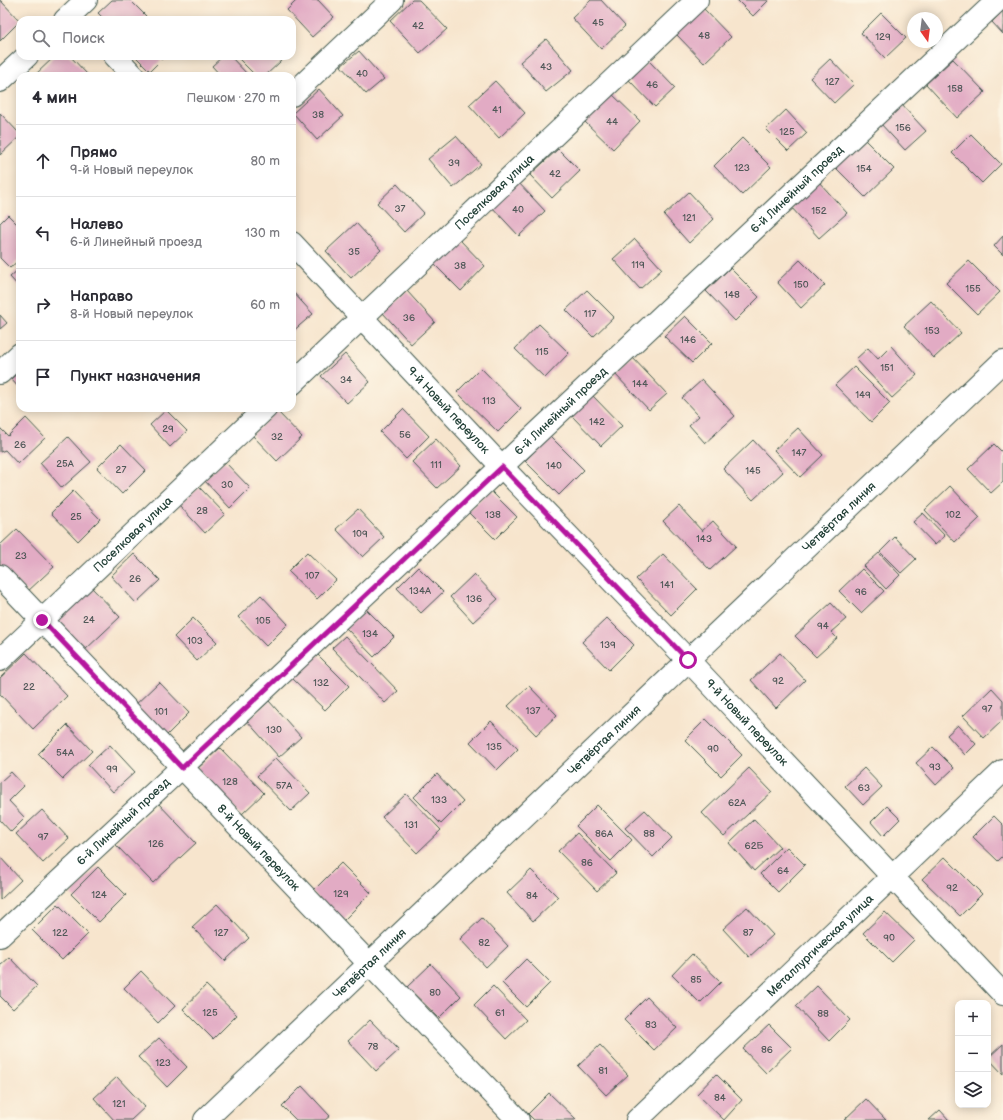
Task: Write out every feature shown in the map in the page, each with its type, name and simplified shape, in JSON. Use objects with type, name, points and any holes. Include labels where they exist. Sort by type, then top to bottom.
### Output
[{"type":"street","points":[[296,90],[392,0]]},
{"type":"street","name":"Поселковая улица","points":[[296,380],[697,0]]},
{"type":"street","name":"6-й Линейный проезд","points":[[0,936],[182,768],[998,0]]},
{"type":"street","points":[[0,81],[23,60]]},
{"type":"street","points":[[119,60],[130,72]]},
{"type":"street","name":"9-й Новый переулок","points":[[296,247],[502,467],[688,660],[1003,994]]},
{"type":"street","points":[[0,373],[16,358]]},
{"type":"street","name":"Четвёртая линия","points":[[205,1120],[1003,361]]},
{"type":"street","name":"Поселковая улица","points":[[0,660],[262,412]]},
{"type":"street","name":"8-й Новый переулок","points":[[0,576],[518,1120]]},
{"type":"street","name":"Металлургическая улица","points":[[637,1120],[1003,771]]},
{"type":"building","points":[[0,0],[16,17],[16,25],[0,41]]},
{"type":"building","points":[[112,0],[130,0],[146,16],[101,16],[98,13]]},
{"type":"building","points":[[297,0],[318,0],[334,17],[312,37],[296,20],[296,16],[293,16],[287,10]]},
{"type":"building","points":[[412,0],[419,0],[447,29],[420,53],[390,21]]},
{"type":"building","points":[[591,0],[601,0],[625,26],[601,49],[572,18]]},
{"type":"building","points":[[737,0],[769,0],[753,16]]},
{"type":"building","points":[[703,8],[731,37],[704,63],[676,34]]},
{"type":"building","points":[[1003,11],[1003,34],[992,22]]},
{"type":"building","points":[[881,13],[906,38],[885,58],[861,33]]},
{"type":"building","points":[[546,39],[573,70],[546,92],[520,62]]},
{"type":"building","points":[[359,51],[384,79],[366,94],[341,66]]},
{"type":"building","points":[[830,59],[854,84],[834,103],[810,78]]},
{"type":"building","points":[[953,59],[985,92],[957,118],[926,84]]},
{"type":"building","points":[[51,60],[74,60],[85,72],[38,72]]},
{"type":"building","points":[[139,60],[161,60],[150,71]]},
{"type":"building","points":[[219,60],[234,60],[245,72],[217,72],[212,66]]},
{"type":"building","points":[[240,60],[281,61],[269,72],[252,72]]},
{"type":"building","points":[[649,61],[675,88],[655,107],[629,80]]},
{"type":"building","points":[[495,81],[525,113],[499,138],[469,105]]},
{"type":"building","points":[[319,89],[343,116],[317,140],[296,116],[296,110]]},
{"type":"building","points":[[611,93],[640,121],[613,149],[584,121]]},
{"type":"building","points":[[901,104],[926,131],[905,150],[880,123]]},
{"type":"building","points":[[786,110],[807,133],[788,151],[766,129]]},
{"type":"building","points":[[0,113],[16,130],[16,140],[0,155]]},
{"type":"building","points":[[971,134],[1001,164],[982,183],[952,153]]},
{"type":"building","points":[[456,136],[481,164],[453,188],[428,159]]},
{"type":"building","points":[[742,138],[771,167],[742,195],[714,166]]},
{"type":"building","points":[[864,139],[894,169],[865,197],[835,167]]},
{"type":"building","points":[[558,149],[580,171],[552,198],[530,175]]},
{"type":"building","points":[[518,182],[545,211],[519,236],[491,206]]},
{"type":"building","points":[[819,182],[847,213],[819,238],[791,207]]},
{"type":"building","points":[[397,184],[424,213],[404,232],[377,203]]},
{"type":"building","points":[[689,192],[714,219],[689,243],[664,215]]},
{"type":"building","points":[[8,215],[16,223],[16,263],[10,268],[0,258],[0,223]]},
{"type":"building","points":[[356,223],[381,250],[351,278],[326,251]]},
{"type":"building","points":[[1003,236],[1003,255],[994,246]]},
{"type":"building","points":[[459,239],[485,266],[461,291],[434,264]]},
{"type":"building","points":[[635,239],[662,269],[640,289],[613,259]]},
{"type":"building","points":[[800,260],[825,285],[801,308],[777,282]]},
{"type":"building","points":[[969,261],[1000,292],[977,314],[946,283]]},
{"type":"building","points":[[730,268],[759,297],[735,321],[706,291]]},
{"type":"building","points":[[16,272],[16,284],[10,277]]},
{"type":"building","points":[[587,290],[614,317],[593,337],[566,310]]},
{"type":"building","points":[[407,291],[435,322],[411,344],[383,313]]},
{"type":"building","points":[[296,295],[313,314],[296,329]]},
{"type":"building","points":[[931,301],[961,333],[934,358],[904,326]]},
{"type":"building","points":[[0,315],[7,323],[0,329]]},
{"type":"building","points":[[685,316],[712,343],[692,363],[664,336]]},
{"type":"building","points":[[539,324],[569,353],[545,378],[515,349]]},
{"type":"building","points":[[891,346],[917,375],[892,398],[856,359],[868,348],[878,359]]},
{"type":"building","points":[[345,354],[370,382],[347,403],[321,376]]},
{"type":"building","points":[[631,356],[667,394],[649,410],[614,373]]},
{"type":"building","points":[[854,367],[890,403],[871,422],[835,385]]},
{"type":"building","points":[[481,368],[521,409],[498,432],[457,392]]},
{"type":"building","points":[[16,375],[16,385],[11,379]]},
{"type":"building","points":[[702,380],[735,416],[705,443],[689,425],[699,416],[682,398]]},
{"type":"building","points":[[592,395],[622,426],[601,446],[571,415]]},
{"type":"building","points":[[403,409],[429,436],[406,459],[380,432]]},
{"type":"building","points":[[164,412],[168,412],[187,431],[170,447],[150,425]]},
{"type":"building","points":[[276,412],[278,412],[302,437],[277,461],[252,435]]},
{"type":"building","points":[[26,418],[45,438],[18,464],[5,450],[0,452],[0,428],[8,436]]},
{"type":"building","points":[[798,428],[823,455],[800,477],[774,450]]},
{"type":"building","points":[[550,436],[584,470],[559,495],[525,461]]},
{"type":"building","points":[[68,437],[91,462],[62,488],[40,463]]},
{"type":"building","points":[[436,439],[461,466],[437,488],[412,462]]},
{"type":"building","points":[[753,440],[783,472],[753,500],[723,469]]},
{"type":"building","points":[[121,444],[146,470],[122,494],[97,468]]},
{"type":"building","points":[[994,444],[1003,453],[1003,482],[991,493],[968,469]]},
{"type":"building","points":[[224,461],[250,488],[230,508],[204,480]]},
{"type":"building","points":[[950,486],[980,518],[955,542],[925,510]]},
{"type":"building","points":[[199,487],[225,514],[205,533],[179,505]]},
{"type":"building","points":[[490,490],[517,517],[495,539],[468,512]]},
{"type":"building","points":[[73,491],[100,519],[78,541],[51,513]]},
{"type":"building","points":[[679,506],[702,531],[713,521],[736,546],[710,570],[663,521]]},
{"type":"building","points":[[358,509],[384,537],[363,557],[336,529]]},
{"type":"building","points":[[923,513],[945,536],[935,545],[913,522]]},
{"type":"building","points":[[17,529],[54,567],[27,592],[0,565],[0,545]]},
{"type":"building","points":[[895,537],[916,559],[901,573],[880,552]]},
{"type":"building","points":[[307,552],[336,580],[317,599],[288,571]]},
{"type":"building","points":[[879,553],[900,575],[886,589],[864,566]]},
{"type":"building","points":[[134,554],[160,580],[136,603],[111,576]]},
{"type":"building","points":[[663,554],[697,589],[671,615],[636,579]]},
{"type":"building","points":[[418,567],[443,592],[421,613],[397,588]]},
{"type":"building","points":[[862,569],[884,591],[861,613],[839,591]]},
{"type":"building","points":[[474,574],[498,599],[473,622],[450,597]]},
{"type":"building","points":[[92,588],[120,617],[85,650],[57,621]]},
{"type":"building","points":[[261,595],[288,624],[266,646],[238,617]]},
{"type":"building","points":[[831,603],[846,619],[831,632],[837,638],[816,657],[795,636]]},
{"type":"building","points":[[366,609],[394,637],[374,657],[346,628]]},
{"type":"building","points":[[193,618],[217,642],[197,661],[174,637]]},
{"type":"building","points":[[607,618],[634,645],[609,670],[582,642]]},
{"type":"building","points":[[345,636],[398,691],[385,703],[332,648]]},
{"type":"building","points":[[26,653],[67,696],[33,729],[0,694],[0,678]]},
{"type":"building","points":[[780,653],[805,680],[776,708],[751,680]]},
{"type":"building","points":[[317,654],[349,686],[325,710],[292,678]]},
{"type":"building","points":[[159,682],[189,713],[163,739],[132,708]]},
{"type":"building","points":[[529,686],[557,715],[536,735],[508,706]]},
{"type":"building","points":[[992,688],[1003,700],[1003,720],[984,738],[963,716]]},
{"type":"building","points":[[269,701],[301,737],[279,757],[247,721]]},
{"type":"building","points":[[706,719],[742,755],[721,776],[685,740]]},
{"type":"building","points":[[491,721],[518,749],[497,770],[470,742]]},
{"type":"building","points":[[67,725],[92,751],[63,779],[38,754]]},
{"type":"building","points":[[958,725],[976,744],[965,755],[947,735]]},
{"type":"building","points":[[110,745],[135,772],[113,792],[88,765]]},
{"type":"building","points":[[933,747],[954,768],[936,785],[916,763]]},
{"type":"building","points":[[220,748],[264,793],[241,815],[197,769]]},
{"type":"building","points":[[276,758],[310,793],[291,811],[257,776]]},
{"type":"building","points":[[749,768],[772,792],[724,836],[702,813]]},
{"type":"building","points":[[864,768],[882,787],[863,805],[845,786]]},
{"type":"building","points":[[11,772],[24,786],[9,801],[25,818],[11,832],[0,820],[0,782]]},
{"type":"building","points":[[437,774],[463,802],[441,824],[414,797]]},
{"type":"building","points":[[406,794],[441,830],[417,853],[382,817]]},
{"type":"building","points":[[158,803],[196,843],[153,883],[115,844]]},
{"type":"building","points":[[597,805],[632,840],[611,861],[576,826]]},
{"type":"building","points":[[887,806],[900,819],[883,836],[871,822]]},
{"type":"building","points":[[42,810],[69,839],[43,863],[16,834]]},
{"type":"building","points":[[645,810],[672,838],[653,857],[625,828]]},
{"type":"building","points":[[994,816],[1003,825],[1003,856],[998,861],[973,837]]},
{"type":"building","points":[[754,819],[780,847],[754,871],[729,843]]},
{"type":"building","points":[[577,833],[616,873],[597,891],[558,851]]},
{"type":"building","points":[[787,847],[805,865],[778,892],[760,874]]},
{"type":"building","points":[[0,857],[21,880],[0,900]]},
{"type":"building","points":[[945,857],[982,894],[960,916],[922,879]]},
{"type":"building","points":[[341,863],[371,893],[342,922],[312,892]]},
{"type":"building","points":[[98,867],[126,895],[99,922],[71,894]]},
{"type":"building","points":[[531,870],[558,897],[533,921],[507,893]]},
{"type":"building","points":[[58,904],[88,934],[62,960],[32,930]]},
{"type":"building","points":[[217,904],[249,938],[225,961],[192,927]]},
{"type":"building","points":[[747,907],[773,935],[749,957],[723,929]]},
{"type":"building","points":[[885,912],[914,940],[892,962],[863,933]]},
{"type":"building","points":[[482,918],[508,946],[486,967],[460,939]]},
{"type":"building","points":[[692,954],[721,982],[700,1003],[672,975]]},
{"type":"building","points":[[9,957],[37,986],[13,1009],[0,996],[0,965]]},
{"type":"building","points":[[526,959],[550,983],[526,1007],[502,983]]},
{"type":"building","points":[[431,964],[461,996],[439,1018],[407,987]]},
{"type":"building","points":[[141,971],[175,1006],[158,1023],[124,988]]},
{"type":"building","points":[[206,985],[237,1015],[213,1039],[183,1009]]},
{"type":"building","points":[[493,986],[526,1020],[506,1039],[474,1005]]},
{"type":"building","points":[[817,986],[850,1020],[829,1041],[796,1006]]},
{"type":"building","points":[[647,997],[677,1028],[654,1050],[624,1020]]},
{"type":"building","points":[[370,1020],[399,1050],[376,1071],[348,1041]]},
{"type":"building","points":[[769,1025],[792,1048],[766,1073],[743,1049]]},
{"type":"building","points":[[159,1038],[187,1067],[167,1087],[138,1057]]},
{"type":"building","points":[[1003,1044],[1003,1074],[991,1061],[991,1055]]},
{"type":"building","points":[[600,1045],[628,1075],[606,1095],[578,1066]]},
{"type":"building","points":[[716,1074],[742,1100],[724,1120],[697,1094]]},
{"type":"building","points":[[117,1077],[145,1107],[131,1120],[114,1120],[94,1098]]},
{"type":"building","points":[[302,1086],[330,1116],[325,1120],[296,1120],[282,1106]]},
{"type":"building","points":[[549,1093],[576,1119],[575,1120],[534,1120],[528,1114]]},
{"type":"building","points":[[866,1099],[886,1120],[844,1120]]},
{"type":"building","points":[[940,1110],[949,1120],[929,1120]]},
{"type":"route","points":[[42,620],[182,768],[502,467],[688,660]]}]
